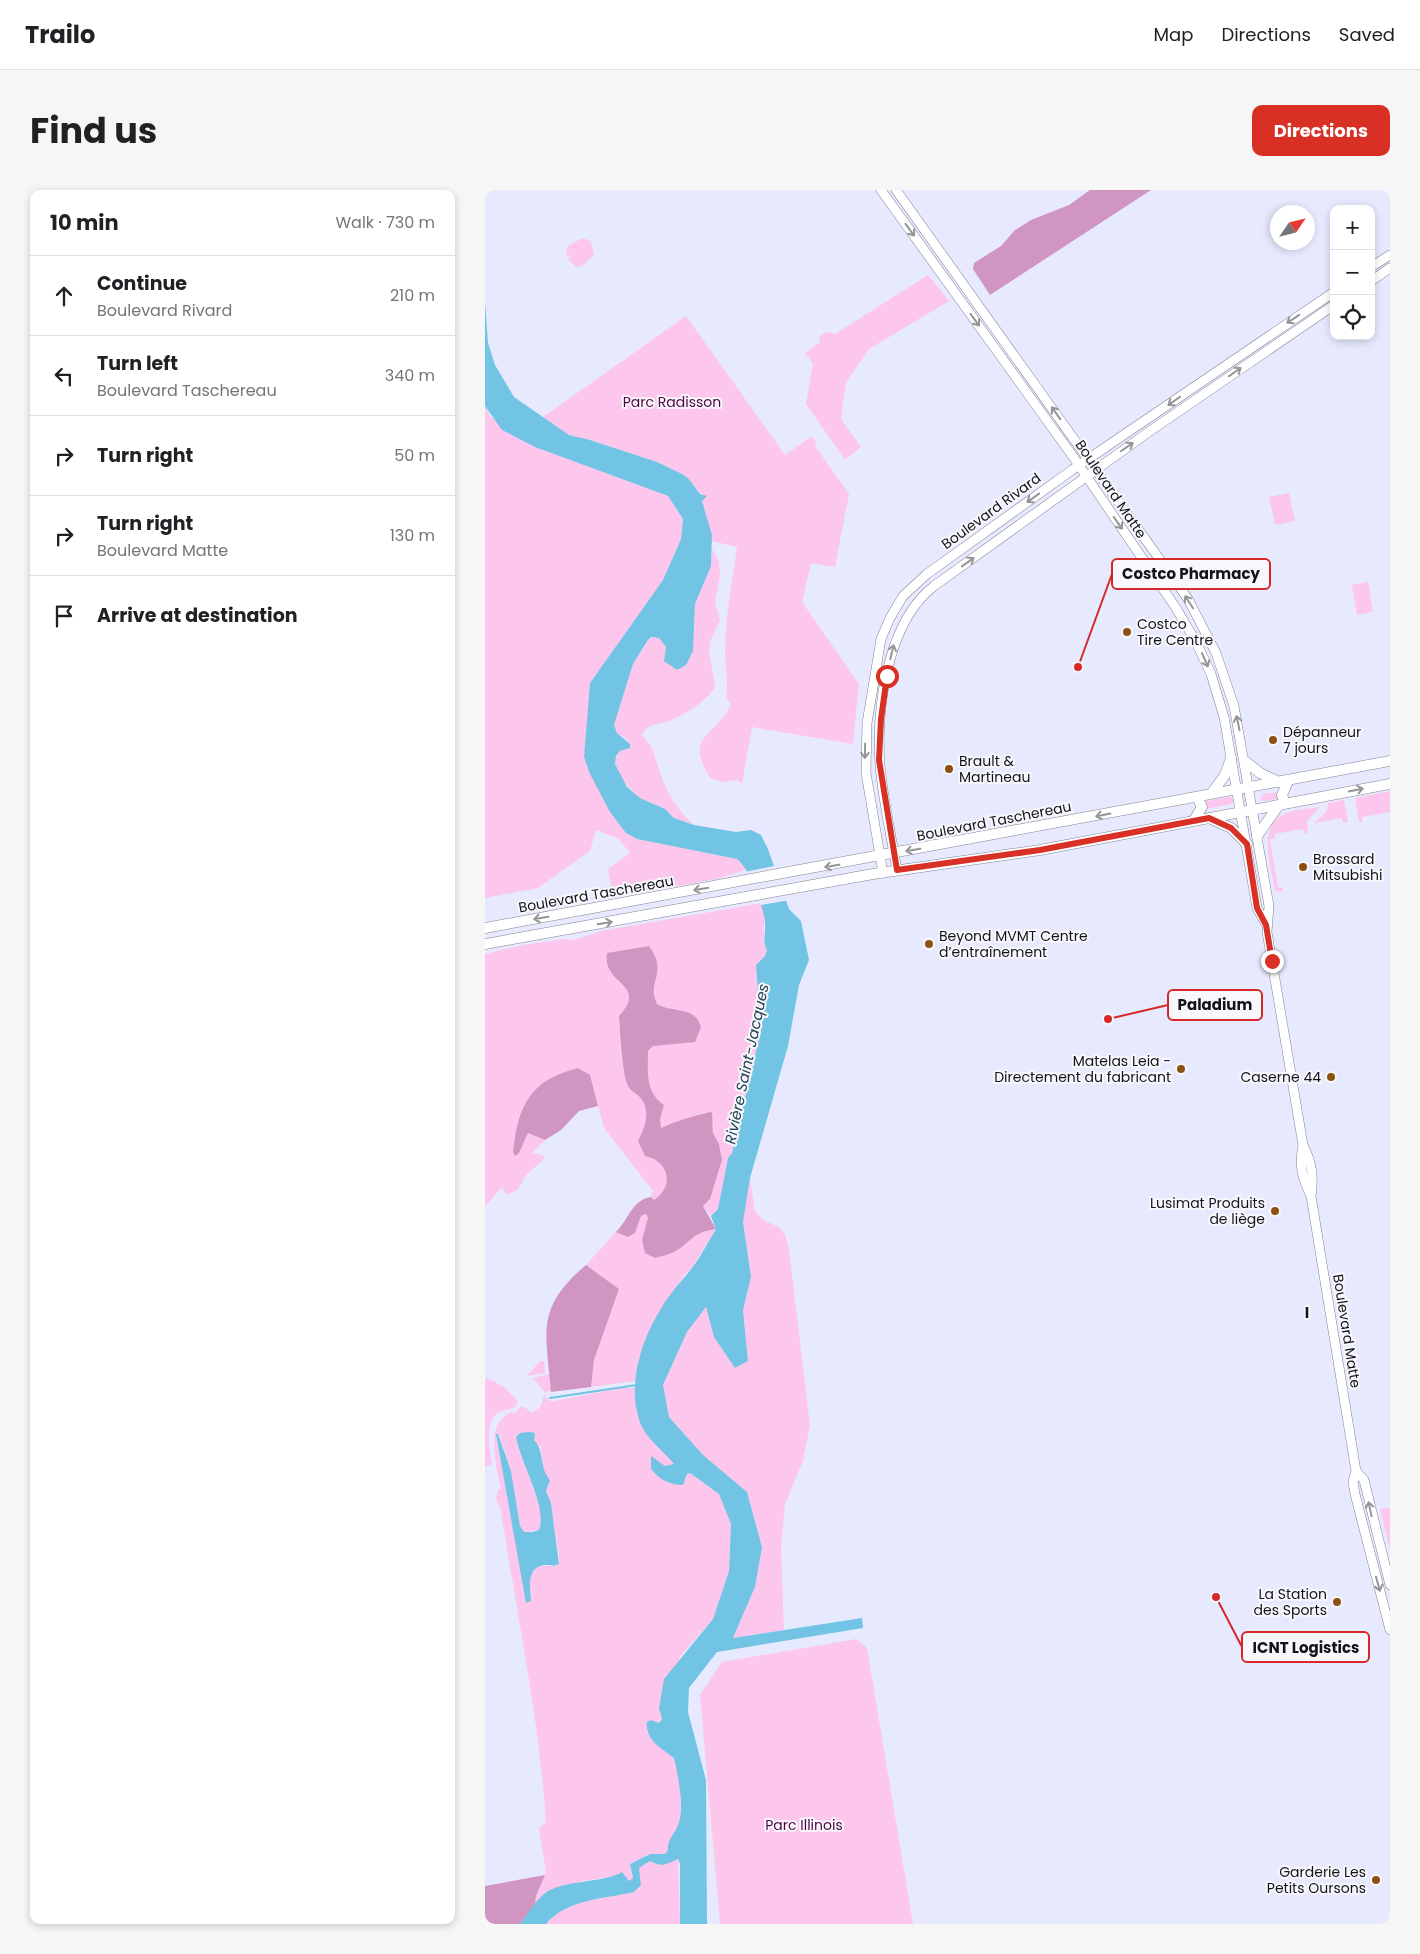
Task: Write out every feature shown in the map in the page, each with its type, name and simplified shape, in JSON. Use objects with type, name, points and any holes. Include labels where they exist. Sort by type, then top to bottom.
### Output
[{"type":"main road","name":"Boulevard Matte","points":[[881,190],[1079,466],[1176,608],[1196,642],[1220,701],[1257,908],[1266,925],[1303,1145],[1311,1161],[1314,1179],[1311,1196],[1356,1470],[1353,1482],[1390,1630]]},
{"type":"main road","name":"Boulevard Matte","points":[[896,190],[1097,469],[1188,599],[1204,626],[1229,686],[1245,761],[1269,906],[1266,925]]},
{"type":"main road","points":[[1375,264],[1390,255]]},
{"type":"main road","points":[[1375,277],[1390,268]]},
{"type":"main road","name":"Boulevard Rivard","points":[[883,872],[867,781],[865,743],[876,660],[887,623],[903,596],[921,579],[1079,466],[1330,295]]},
{"type":"main road","name":"Boulevard Rivard","points":[[897,870],[882,786],[879,740],[882,706],[891,654],[902,623],[915,605],[929,591],[1097,469],[1330,308]]},
{"type":"main road","points":[[1211,794],[1226,773],[1231,758]]},
{"type":"main road","points":[[1245,761],[1259,773],[1283,782],[1282,804],[1257,836]]},
{"type":"main road","name":"Boulevard Taschereau","points":[[485,928],[880,857],[1390,761]]},
{"type":"main road","points":[[485,944],[883,872],[1040,850],[1390,784]]},
{"type":"main road","points":[[1195,820],[1202,807],[1197,797]]},
{"type":"main road","points":[[1209,818],[1231,828],[1247,844]]},
{"type":"main road","name":"Boulevard Matte","points":[[1356,1470],[1364,1480],[1376,1538],[1390,1585]]},
{"type":"green space","points":[[581,239],[591,242],[594,255],[582,266],[576,267],[568,259],[572,255],[567,256],[566,251],[569,245]]},
{"type":"green space","points":[[928,275],[949,301],[869,349],[846,383],[841,419],[861,447],[845,460],[806,404],[813,364],[805,353],[819,343],[820,336],[826,332],[835,334]]},
{"type":"green space","name":"Parc Radisson","points":[[686,316],[785,455],[812,436],[817,444],[815,446],[849,494],[835,567],[811,563],[802,602],[859,684],[853,744],[752,727],[742,784],[737,780],[721,782],[710,778],[700,753],[701,744],[705,737],[731,704],[726,698],[725,641],[737,547],[712,541],[702,501],[704,495],[700,494],[688,478],[657,462],[569,435],[543,417]]},
{"type":"green space","points":[[485,406],[490,416],[535,447],[668,496],[683,519],[681,539],[663,580],[590,683],[637,839],[737,859],[745,866],[745,870],[717,879],[613,897],[608,869],[630,853],[619,839],[596,830],[590,851],[538,888],[485,898]]},
{"type":"green space","points":[[1289,493],[1295,521],[1275,525],[1269,497]]},
{"type":"green space","points":[[712,549],[719,562],[720,575],[715,603],[720,620],[710,642],[709,651],[715,687],[696,706],[668,722],[651,726],[642,735],[652,749],[673,800],[685,817],[694,825],[674,818],[665,809],[640,798],[624,782],[616,769],[615,760],[620,751],[624,750],[628,740],[617,733],[614,725],[633,664],[651,637],[659,638],[666,648],[693,643],[695,604],[711,566]]},
{"type":"green space","points":[[1368,582],[1373,612],[1357,615],[1352,585]]},
{"type":"green space","points":[[1390,791],[1390,812],[1362,817],[1362,823],[1359,821],[1355,798]]},
{"type":"green space","points":[[1278,792],[1277,799],[1264,801],[1260,799],[1263,794]]},
{"type":"green space","points":[[1230,797],[1234,800],[1232,804],[1205,809],[1206,801]]},
{"type":"green space","points":[[1344,800],[1348,822],[1343,823],[1342,818],[1314,823],[1327,811],[1328,803]]},
{"type":"green space","points":[[1320,807],[1307,821],[1308,833],[1305,834],[1303,829],[1275,834],[1275,838],[1270,839],[1278,888],[1283,887],[1283,891],[1275,891],[1268,850],[1268,839],[1274,821],[1286,813]]},
{"type":"green space","points":[[762,903],[764,909],[764,940],[767,950],[765,956],[756,965],[758,994],[765,1004],[760,1035],[732,1153],[728,1158],[718,1210],[711,1216],[703,1206],[710,1199],[722,1160],[719,1144],[713,1133],[714,1124],[705,1112],[660,1128],[664,1105],[653,1094],[651,1088],[648,1074],[648,1051],[653,1046],[663,1044],[676,1011],[657,1004],[654,990],[658,967],[616,980],[626,989],[630,997],[619,1016],[624,1072],[628,1086],[641,1098],[646,1110],[644,1126],[638,1141],[664,1169],[667,1176],[667,1184],[663,1192],[654,1200],[651,1197],[653,1191],[604,1128],[590,1075],[578,1068],[561,1073],[548,1080],[537,1087],[529,1097],[518,1121],[513,1152],[519,1153],[528,1133],[545,1140],[532,1153],[544,1156],[543,1160],[526,1175],[518,1190],[506,1195],[502,1187],[485,1206],[485,954],[523,945],[564,939],[574,940],[601,931]]},
{"type":"green space","points":[[750,1178],[755,1211],[763,1220],[779,1227],[785,1235],[789,1250],[810,1425],[803,1461],[785,1504],[781,1547],[784,1630],[733,1638],[755,1587],[762,1547],[747,1492],[703,1455],[669,1417],[663,1385],[687,1332],[706,1307],[714,1337],[735,1368],[748,1361],[743,1310],[751,1277],[743,1222]]},
{"type":"green space","points":[[646,1214],[648,1218],[642,1240],[675,1251],[699,1234],[716,1229],[691,1269],[684,1275],[640,1358],[635,1381],[591,1387],[594,1360],[619,1289],[586,1265],[616,1232],[628,1237],[635,1233],[641,1216]]},
{"type":"green space","points":[[540,1361],[544,1361],[545,1373],[527,1376]]},
{"type":"green space","points":[[550,1374],[551,1390],[545,1393],[533,1378]]},
{"type":"green space","points":[[487,1378],[504,1387],[518,1401],[515,1407],[497,1413],[493,1418],[489,1430],[492,1464],[485,1467],[485,1381]]},
{"type":"green space","points":[[622,1388],[635,1388],[637,1413],[643,1429],[675,1464],[665,1466],[651,1457],[686,1480],[687,1474],[690,1473],[719,1494],[731,1524],[729,1571],[713,1619],[681,1655],[659,1708],[662,1719],[646,1731],[670,1754],[676,1763],[678,1771],[681,1800],[680,1817],[678,1827],[669,1842],[668,1850],[665,1854],[649,1854],[630,1864],[633,1878],[629,1881],[616,1876],[583,1881],[545,1892],[535,1905],[536,1896],[546,1872],[539,1828],[546,1822],[543,1783],[527,1666],[501,1511],[496,1499],[498,1490],[501,1489],[496,1467],[494,1444],[498,1424],[504,1417],[512,1412],[514,1414],[522,1406],[533,1413],[541,1406],[544,1395],[550,1401]],"holes":[[[520,1433],[541,1447],[544,1474],[550,1480],[546,1491],[551,1504],[559,1564],[555,1566],[538,1566],[534,1570],[530,1582],[531,1601],[527,1603],[496,1435],[499,1434],[511,1471],[520,1526],[524,1532],[540,1530],[541,1520],[537,1497],[516,1437]]]},
{"type":"green space","points":[[1390,1507],[1390,1550],[1380,1509]]},
{"type":"green space","name":"Parc Illinois","points":[[856,1639],[867,1648],[913,1924],[720,1924],[700,1695],[722,1662]]},
{"type":"green space","points":[[678,1859],[680,1924],[546,1924],[564,1909],[575,1905],[634,1892],[641,1885],[639,1868],[650,1861],[661,1865]]},
{"type":"shaded area","points":[[1090,190],[1151,190],[990,295],[973,269],[974,263],[1001,246],[1015,230],[1031,220],[1069,205]]},
{"type":"shaded area","points":[[649,946],[657,964],[654,996],[657,1004],[689,1013],[698,1020],[701,1027],[695,1042],[653,1046],[648,1051],[648,1074],[651,1088],[653,1094],[664,1105],[660,1120],[661,1128],[712,1112],[713,1133],[719,1144],[722,1160],[710,1199],[703,1206],[716,1229],[702,1232],[674,1252],[655,1258],[645,1253],[642,1240],[648,1218],[646,1214],[641,1216],[635,1233],[628,1237],[616,1232],[639,1202],[651,1197],[654,1200],[661,1194],[667,1181],[664,1168],[653,1159],[645,1156],[638,1141],[644,1126],[646,1110],[641,1098],[629,1088],[626,1080],[619,1016],[627,1005],[629,997],[627,990],[611,972],[607,964],[607,953]]},
{"type":"shaded area","points":[[578,1068],[590,1075],[598,1106],[579,1111],[561,1130],[545,1140],[528,1133],[519,1153],[515,1156],[513,1152],[515,1135],[523,1108],[529,1097],[548,1080]]},
{"type":"shaded area","points":[[586,1265],[619,1289],[594,1360],[591,1387],[551,1392],[546,1337],[547,1322],[551,1308],[558,1295]]},
{"type":"shaded area","points":[[545,1875],[536,1896],[535,1905],[520,1924],[485,1924],[485,1886]]},
{"type":"water","name":"Rivière Saint-Jacques","points":[[485,301],[488,343],[495,365],[514,397],[569,435],[657,462],[688,478],[700,494],[707,496],[702,501],[712,535],[711,566],[695,604],[693,651],[686,665],[677,670],[664,661],[666,647],[659,638],[651,637],[648,640],[633,664],[614,725],[617,733],[630,744],[630,748],[620,751],[616,756],[615,764],[627,787],[640,798],[665,809],[674,818],[694,825],[736,832],[751,830],[761,835],[768,849],[789,909],[801,921],[809,960],[799,985],[788,1046],[750,1178],[743,1222],[751,1277],[743,1310],[748,1361],[735,1368],[714,1337],[706,1307],[687,1332],[663,1385],[669,1417],[703,1455],[747,1492],[762,1547],[755,1587],[733,1638],[862,1618],[863,1628],[717,1652],[689,1688],[688,1712],[706,1780],[707,1924],[680,1924],[680,1864],[678,1859],[661,1865],[650,1861],[639,1868],[641,1885],[634,1892],[587,1901],[564,1909],[546,1924],[520,1924],[538,1900],[551,1889],[614,1876],[622,1872],[629,1881],[633,1878],[630,1864],[650,1854],[665,1854],[680,1818],[680,1792],[674,1758],[651,1739],[647,1722],[651,1720],[659,1723],[662,1719],[659,1708],[664,1679],[713,1619],[729,1571],[731,1524],[719,1494],[690,1473],[687,1474],[683,1485],[678,1485],[665,1481],[651,1469],[651,1456],[665,1466],[674,1464],[642,1427],[637,1412],[635,1381],[642,1349],[654,1320],[695,1263],[716,1229],[711,1216],[718,1209],[728,1158],[732,1153],[760,1035],[765,1004],[758,994],[756,965],[765,956],[767,950],[764,940],[765,923],[755,889],[747,871],[737,859],[637,839],[626,833],[610,812],[590,774],[584,757],[590,683],[663,580],[681,539],[683,519],[668,496],[535,447],[502,430],[485,406]]},
{"type":"water","points":[[520,1433],[535,1433],[534,1440],[540,1449],[544,1470],[550,1480],[546,1491],[551,1503],[559,1564],[540,1566],[532,1573],[531,1601],[526,1603],[496,1434],[498,1434],[511,1471],[520,1526],[524,1532],[533,1532],[539,1530],[541,1520],[540,1509],[516,1437]]},
{"type":"pier","points":[[774,866],[790,900],[761,905],[745,872]]},
{"type":"waterway","points":[[550,1398],[637,1385]]},
{"type":"place","name":"Costco Tire Centre","points":[[1127,632]]},
{"type":"place","name":"Costco Pharmacy","points":[[1078,667]]},
{"type":"place","name":"Dépanneur 7 jours","points":[[1273,740]]},
{"type":"place","name":"Brault & Martineau","points":[[949,769]]},
{"type":"place","name":"Brossard Mitsubishi","points":[[1303,867]]},
{"type":"place","name":"Beyond MVMT Centre d’entraînement","points":[[929,944]]},
{"type":"place","name":"Paladium","points":[[1108,1019]]},
{"type":"place","name":"Matelas Leia - Directement du fabricant","points":[[1181,1069]]},
{"type":"place","name":"Caserne 44","points":[[1331,1077]]},
{"type":"place","name":"Lusimat Produits de liège","points":[[1275,1211]]},
{"type":"place","name":"ICNT Logistics","points":[[1216,1597]]},
{"type":"place","name":"La Station des Sports","points":[[1337,1602]]},
{"type":"place","name":"Garderie Les Petits Oursons","points":[[1376,1880]]},
{"type":"district","name":"I","points":[[1307,1313]]},
{"type":"route","points":[[887,676],[881,719],[879,760],[897,870],[1040,850],[1209,818],[1231,828],[1247,844],[1257,908],[1266,925],[1272,961]]}]
